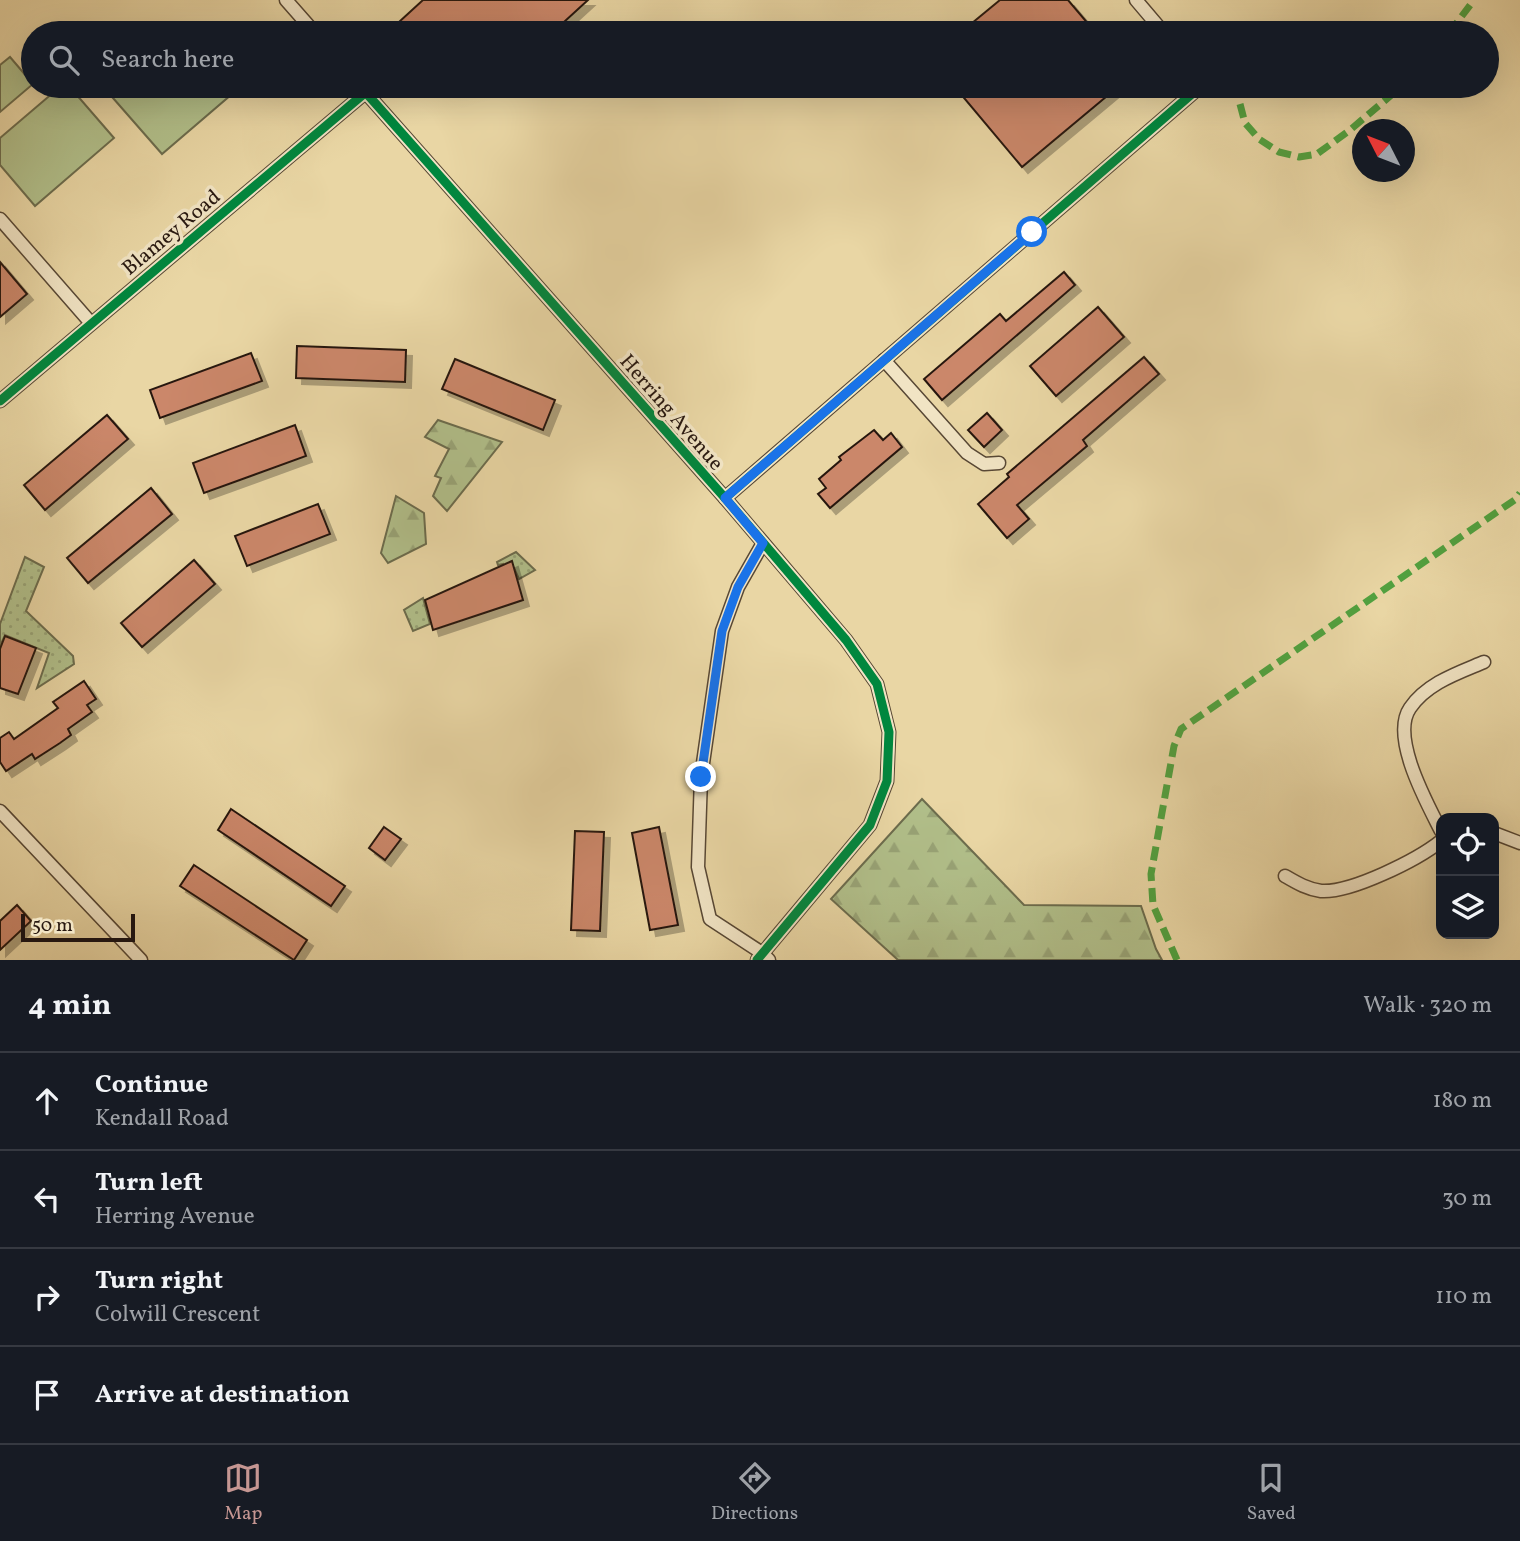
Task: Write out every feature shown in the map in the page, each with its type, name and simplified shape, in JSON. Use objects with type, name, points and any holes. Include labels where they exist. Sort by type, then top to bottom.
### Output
[{"type":"street","points":[[286,0],[304,21]]},
{"type":"street","points":[[1136,0],[1154,21]]},
{"type":"street","name":"Blamey Road","points":[[0,401],[352,98]]},
{"type":"street","name":"Herring Avenue","points":[[371,98],[725,498],[846,640],[877,684],[889,732],[887,780],[870,825],[763,958]]},
{"type":"street","points":[[725,498],[1187,98]]},
{"type":"street","points":[[0,219],[90,322]]},
{"type":"street","points":[[884,360],[967,453],[984,464],[999,463]]},
{"type":"street","points":[[763,543],[738,587],[722,631],[701,777],[698,867],[710,919],[763,958]]},
{"type":"street","points":[[1436,821],[1408,752],[1405,718],[1409,709],[1426,691],[1449,677],[1484,662]]},
{"type":"street","points":[[0,811],[141,960]]},
{"type":"street","points":[[1499,835],[1520,843]]},
{"type":"street","points":[[1285,876],[1309,889],[1334,891],[1387,871],[1436,844]]},
{"type":"green space","points":[[10,57],[21,70],[21,94],[0,112],[0,65]]},
{"type":"green space","points":[[47,98],[79,98],[114,138],[35,206],[0,165],[0,138]]},
{"type":"green space","points":[[113,98],[227,98],[162,154]]},
{"type":"green space","points":[[438,420],[502,442],[447,511],[433,496],[441,478],[435,476],[449,449],[425,437]]},
{"type":"green space","points":[[396,496],[424,513],[426,544],[388,563],[381,553]]},
{"type":"green space","points":[[516,552],[535,570],[519,579],[514,568],[504,572],[503,564],[498,565],[497,562]]},
{"type":"green space","points":[[25,557],[44,567],[26,611],[73,656],[74,664],[37,688],[49,653],[5,635],[0,646],[0,624]]},
{"type":"green space","points":[[423,598],[430,624],[413,631],[404,610]]},
{"type":"green space","points":[[922,799],[1024,905],[1141,906],[1162,960],[898,960],[831,899]]},
{"type":"building","points":[[423,0],[588,0],[565,21],[400,21]]},
{"type":"building","points":[[1000,0],[1068,0],[1086,21],[975,21]]},
{"type":"building","points":[[964,98],[1105,98],[1022,167]]},
{"type":"building","points":[[0,262],[27,294],[0,317]]},
{"type":"building","points":[[1064,272],[1075,285],[942,400],[924,379],[1000,314],[1006,321]]},
{"type":"building","points":[[1098,307],[1124,337],[1056,396],[1030,366]]},
{"type":"building","points":[[297,346],[406,350],[405,382],[296,378]]},
{"type":"building","points":[[251,353],[262,381],[160,418],[150,390]]},
{"type":"building","points":[[1144,357],[1159,374],[1083,440],[1087,446],[1017,505],[1029,519],[1007,538],[978,504],[1009,477],[1007,474]]},
{"type":"building","points":[[455,359],[555,400],[543,430],[442,389]]},
{"type":"building","points":[[987,413],[1002,430],[984,447],[968,430]]},
{"type":"building","points":[[107,415],[128,439],[45,510],[24,485]]},
{"type":"building","points":[[295,425],[306,456],[204,493],[193,463]]},
{"type":"building","points":[[874,430],[883,440],[891,433],[902,447],[830,508],[818,494],[826,488],[819,479],[841,460],[839,457]]},
{"type":"building","points":[[151,488],[172,514],[88,583],[67,558]]},
{"type":"building","points":[[318,504],[330,534],[247,566],[235,536]]},
{"type":"building","points":[[194,560],[215,584],[142,647],[121,623]]},
{"type":"building","points":[[512,561],[523,600],[433,630],[425,600]]},
{"type":"building","points":[[5,636],[36,648],[18,694],[0,688],[0,649]]},
{"type":"building","points":[[84,681],[96,699],[87,705],[92,712],[68,729],[71,735],[60,743],[35,759],[32,754],[6,771],[0,762],[0,738],[9,732],[14,739],[58,708],[53,702]]},
{"type":"building","points":[[231,809],[345,886],[331,906],[218,830]]},
{"type":"building","points":[[384,827],[401,839],[385,860],[369,848]]},
{"type":"building","points":[[659,827],[678,925],[650,930],[632,833]]},
{"type":"building","points":[[575,831],[604,832],[600,931],[571,930]]},
{"type":"building","points":[[194,865],[307,940],[294,960],[180,886]]},
{"type":"building","points":[[17,905],[31,921],[0,950],[0,921]]},
{"type":"marked path","points":[[1458,21],[1474,0]]},
{"type":"marked path","points":[[1240,104],[1245,123],[1259,139],[1279,152],[1299,157],[1317,154],[1388,98]]},
{"type":"marked path","points":[[1177,960],[1153,905],[1151,874],[1174,746],[1181,729],[1516,499],[1520,493]]},
{"type":"cycle path","points":[[0,401],[359,98]]},
{"type":"cycle path","points":[[371,98],[725,498],[846,640],[877,684],[889,732],[887,781],[870,825],[757,960]]},
{"type":"cycle path","points":[[725,498],[1187,98]]},
{"type":"route","points":[[701,777],[722,631],[738,587],[763,543],[725,498],[1032,232]]}]
